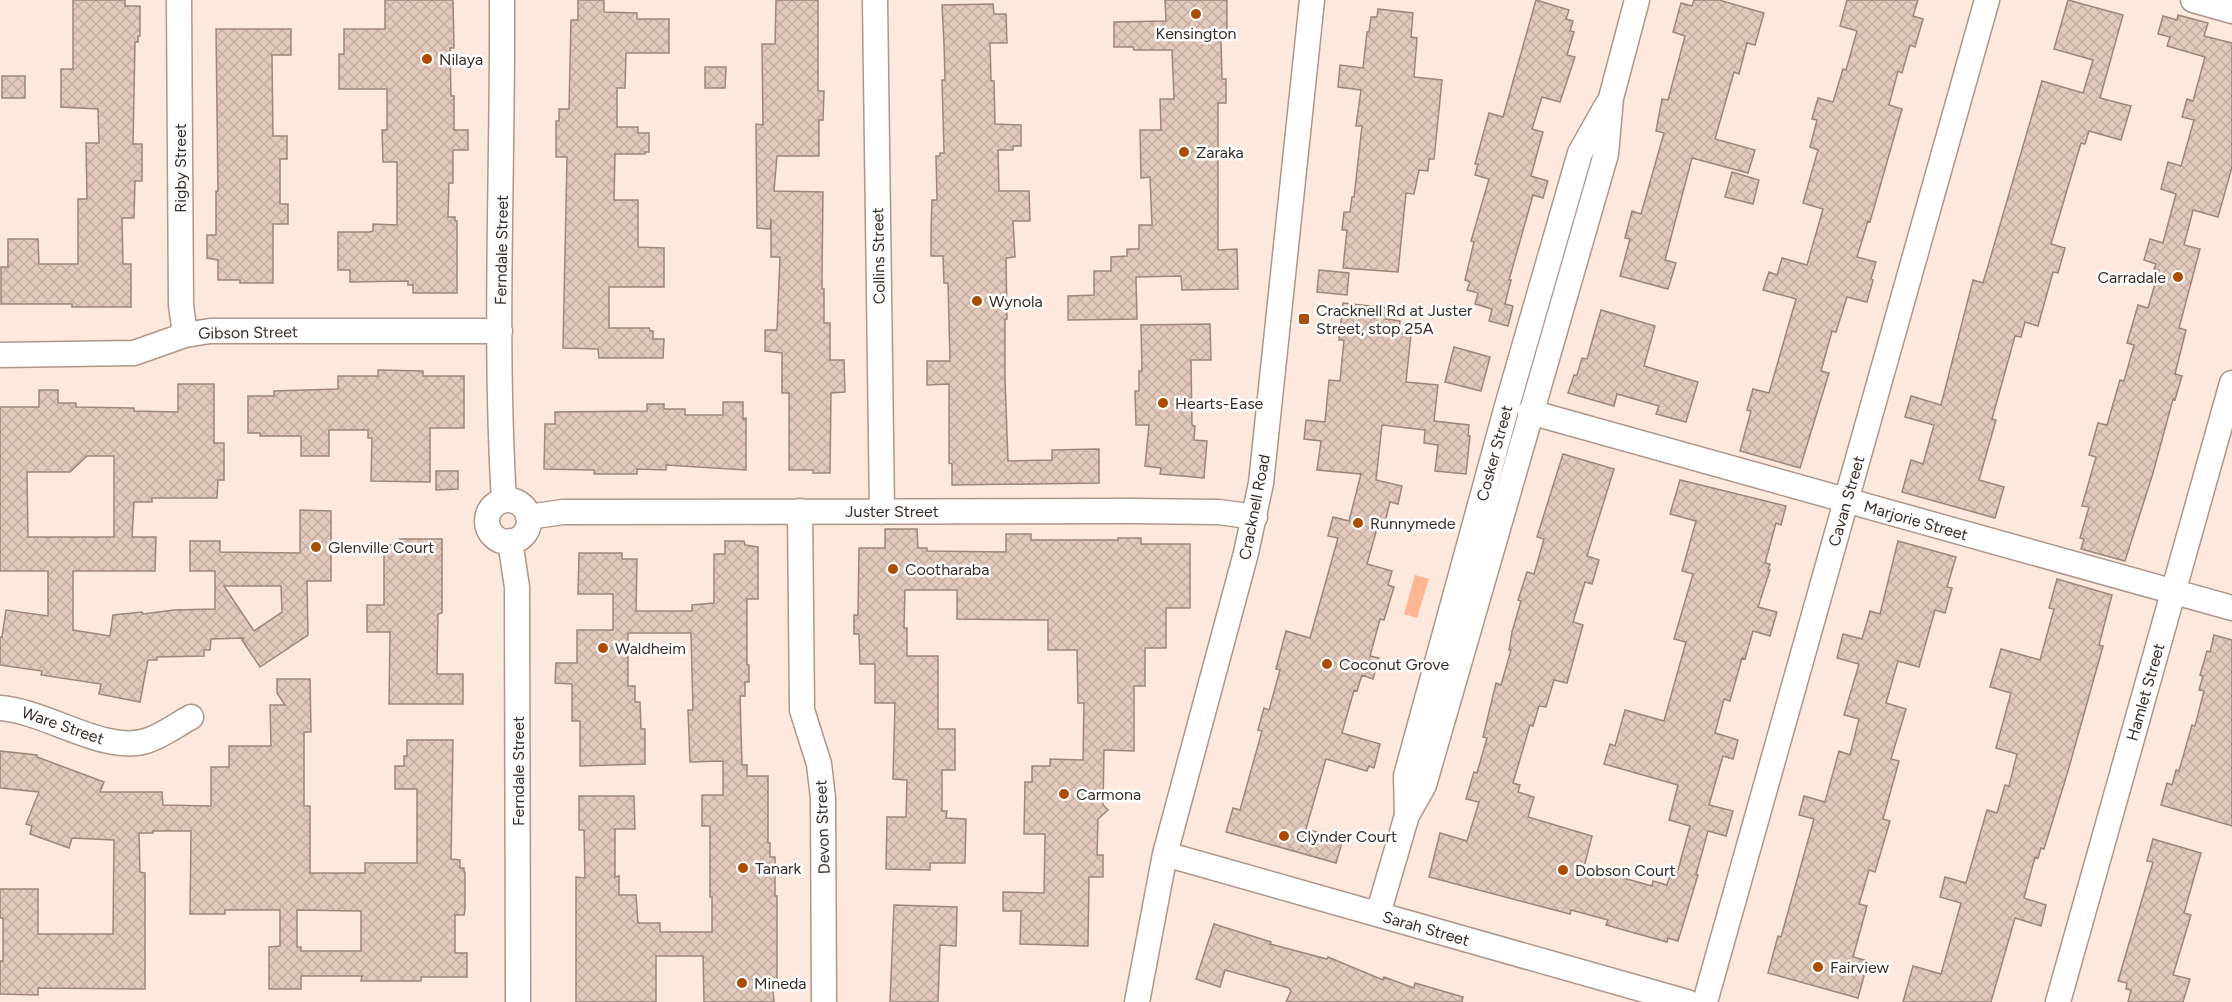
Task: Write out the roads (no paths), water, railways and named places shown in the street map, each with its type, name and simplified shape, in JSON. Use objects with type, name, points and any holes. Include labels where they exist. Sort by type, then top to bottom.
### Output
[{"type":"street","name":"Rigby Street","points":[[179,0],[181,305],[186,335]]},
{"type":"street","name":"Ferndale Street","points":[[502,0],[500,331],[501,459],[504,500]]},
{"type":"street","name":"Collins Street","points":[[875,0],[882,512]]},
{"type":"street","name":"Cosker Street","points":[[1378,914],[1407,815],[1424,785],[1606,154],[1611,98],[1637,0]]},
{"type":"street","name":"Cavan Street","points":[[1705,1002],[1987,0]]},
{"type":"street","points":[[2193,0],[2232,11]]},
{"type":"street","name":"Cracknell Road","points":[[1137,1002],[1165,854],[1255,517],[1268,426],[1311,1]]},
{"type":"street","name":"Cosker Street","points":[[1407,815],[1406,776],[1504,418],[1580,153],[1611,98]]},
{"type":"street","name":"Gibson Street","points":[[0,355],[135,353],[186,335],[210,331],[500,331]]},
{"type":"street","name":"Hamlet Street","points":[[2058,1002],[2232,382]]},
{"type":"street","name":"Marjorie Street","points":[[1530,412],[2232,608]]},
{"type":"street","points":[[504,500],[517,502],[526,511],[528,517],[528,524],[522,536],[510,541],[497,538],[491,533],[487,520],[492,507],[504,500]]},
{"type":"street","name":"Devon Street","points":[[800,511],[802,710],[805,726],[819,764],[823,798],[824,1002]]},
{"type":"street","name":"Juster Street","points":[[528,517],[563,512],[1208,511],[1255,517]]},
{"type":"street","name":"Ferndale Street","points":[[510,541],[517,587],[518,1002]]},
{"type":"street","name":"Ware Street","points":[[0,708],[14,708],[120,744],[134,744],[158,737],[191,717]]},
{"type":"street","name":"Sarah Street","points":[[1165,854],[1687,1002]]},
{"type":"place","name":"Kensington","points":[[1196,14]]},
{"type":"place","name":"Nilaya","points":[[427,59]]},
{"type":"place","name":"Zaraka","points":[[1184,152]]},
{"type":"place","name":"Carradale","points":[[2178,277]]},
{"type":"place","name":"Wynola","points":[[977,301]]},
{"type":"place","name":"Cracknell Rd at Juster Street, stop 25A","points":[[1304,319]]},
{"type":"place","name":"Hearts-Ease","points":[[1163,403]]},
{"type":"place","name":"Runnymede","points":[[1358,523]]},
{"type":"place","name":"Glenville Court","points":[[316,547]]},
{"type":"place","name":"Cootharaba","points":[[893,569]]},
{"type":"place","name":"Waldheim","points":[[603,648]]},
{"type":"place","name":"Coconut Grove","points":[[1327,664]]},
{"type":"place","name":"Carmona","points":[[1064,794]]},
{"type":"place","name":"Clynder Court","points":[[1284,836]]},
{"type":"place","name":"Tanark","points":[[743,868]]},
{"type":"place","name":"Dobson Court","points":[[1563,870]]},
{"type":"place","name":"Fairview","points":[[1818,967]]},
{"type":"place","name":"Mineda","points":[[742,983]]}]
